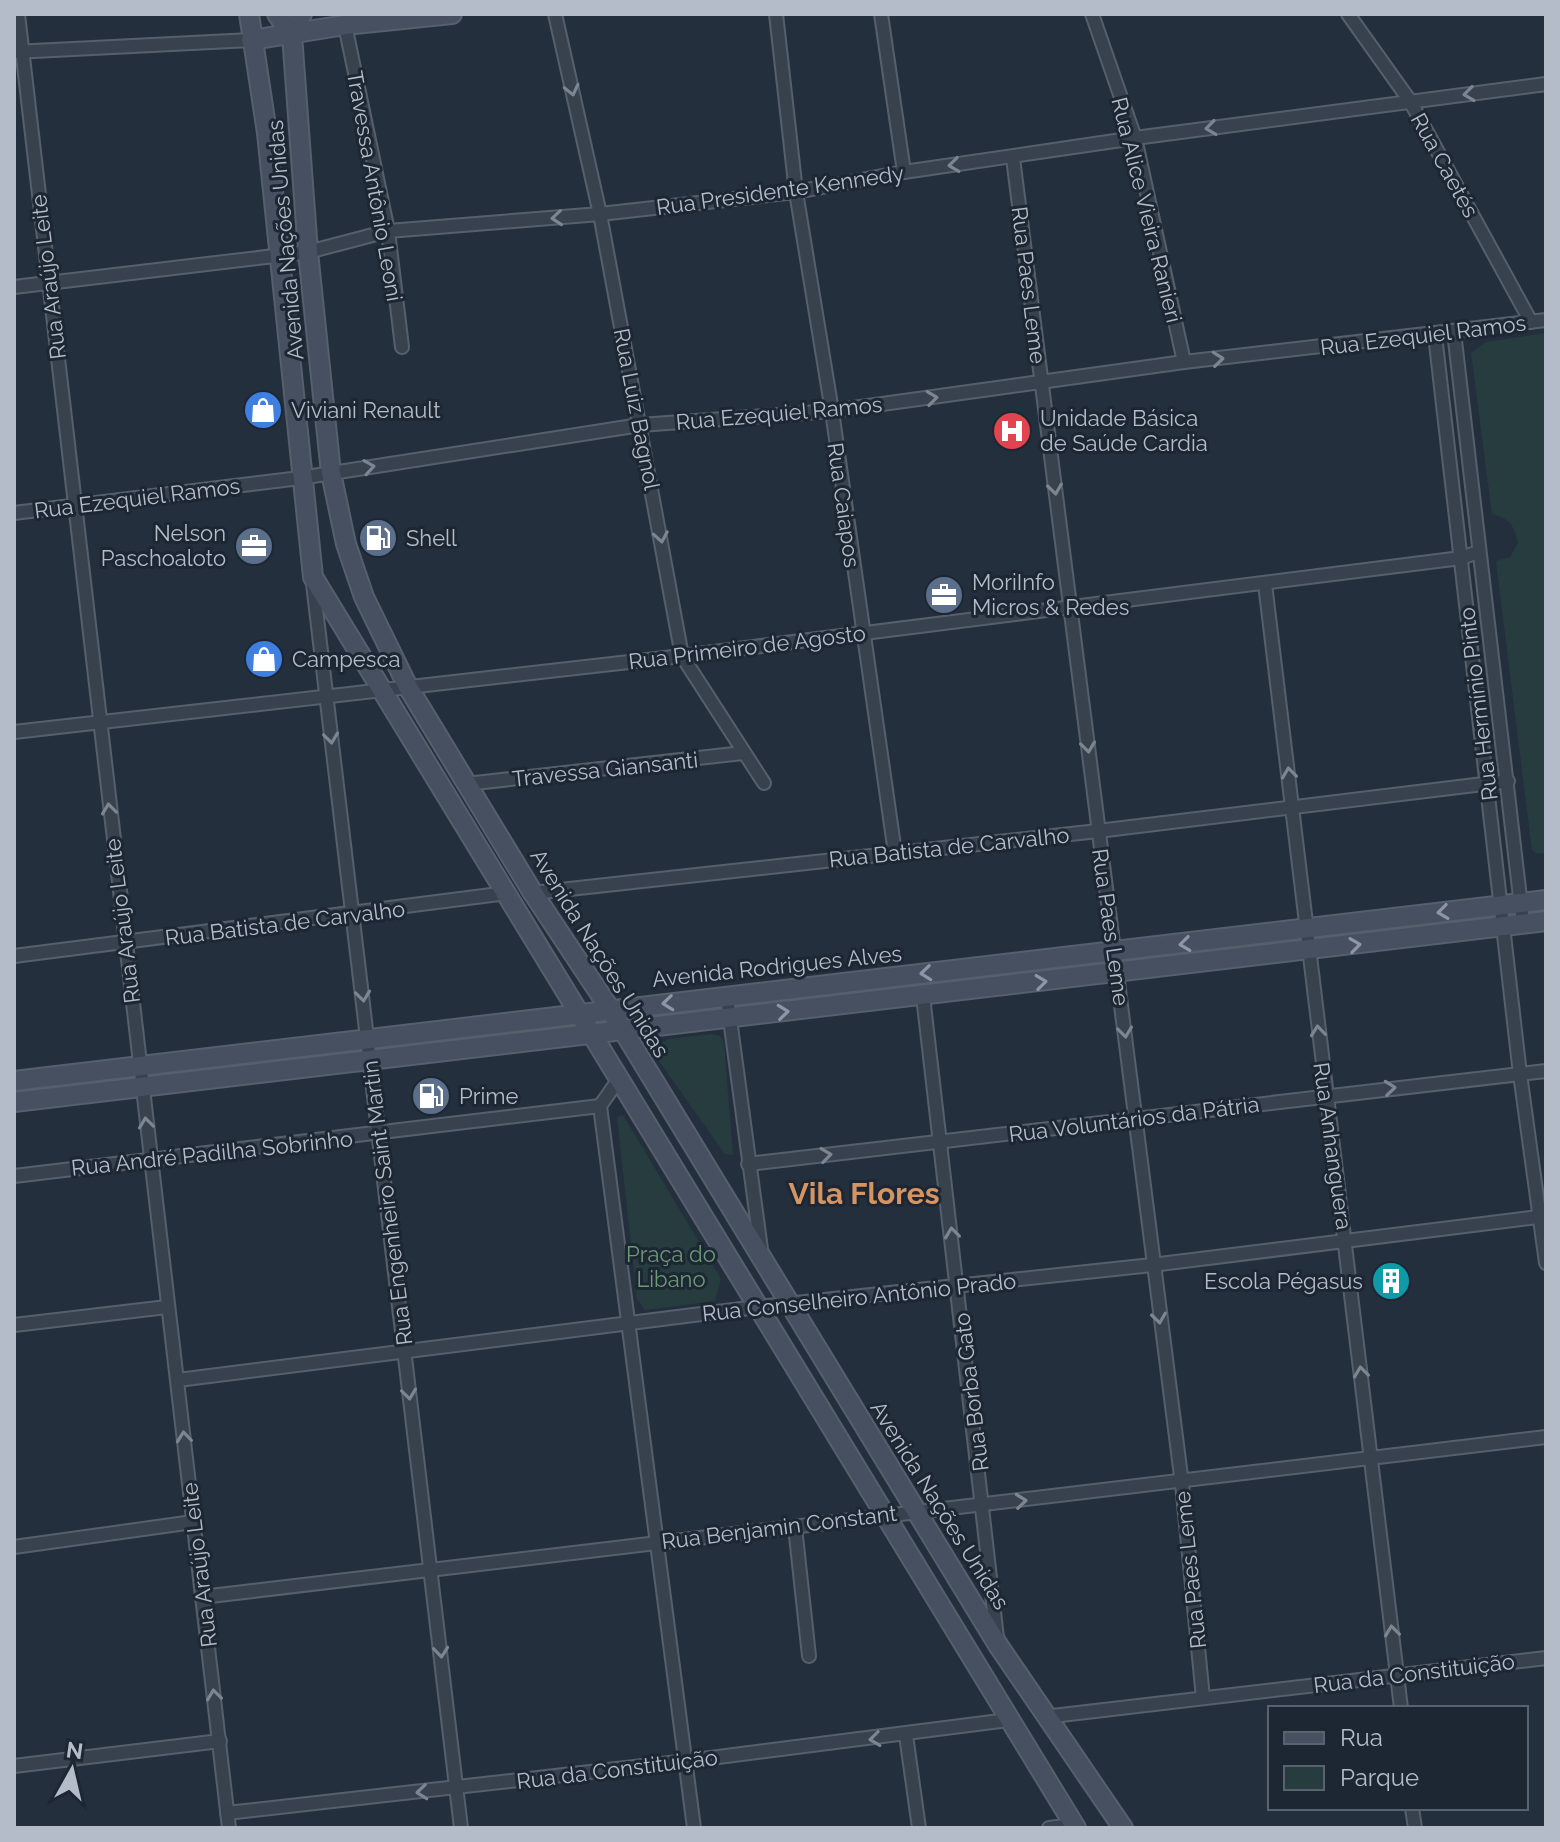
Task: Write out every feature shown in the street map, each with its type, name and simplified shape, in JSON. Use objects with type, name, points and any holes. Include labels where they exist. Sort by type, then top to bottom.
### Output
[{"type":"main road","name":"Avenida Nações Unidas","points":[[249,14],[267,133],[300,478],[313,577],[1075,1826]]},
{"type":"main road","points":[[277,14],[292,35]]},
{"type":"main road","name":"Avenida Nações Unidas","points":[[302,14],[292,35],[308,252],[331,473],[346,544],[364,597],[408,687],[533,893],[610,1009],[998,1645],[1044,1717],[1123,1828]]},
{"type":"main road","points":[[251,40],[345,25],[452,14]]},
{"type":"main road","name":"Avenida Rodrigues Alves","points":[[14,1081],[368,1040],[576,1012],[727,997],[1546,900]]},
{"type":"main road","name":"Avenida Rodrigues Alves","points":[[14,1102],[594,1036],[1546,921]]},
{"type":"street","name":"Rua Araújo Leite","points":[[18,14],[18,52],[48,283],[229,1828]]},
{"type":"street","name":"Rua Luiz Bagnol","points":[[555,14],[600,214],[682,656],[764,783]]},
{"type":"street","name":"Rua Caiapos","points":[[776,14],[796,192],[832,411],[895,853]]},
{"type":"street","points":[[881,14],[904,172]]},
{"type":"street","name":"Rua Alice Vieira Ranieri","points":[[1092,14],[1135,138],[1184,362]]},
{"type":"street","name":"Rua Caetés","points":[[1348,14],[1410,101],[1531,322]]},
{"type":"street","name":"Travessa Antônio Leoni","points":[[345,25],[388,231],[402,347]]},
{"type":"street","points":[[18,52],[251,40]]},
{"type":"street","name":"Rua Presidente Kennedy","points":[[14,287],[308,252],[388,231],[600,214],[796,192],[904,172],[1135,138],[1546,84]]},
{"type":"street","name":"Rua Paes Leme","points":[[1013,158],[1182,1484],[1203,1698]]},
{"type":"street","name":"Rua Ezequiel Ramos","points":[[14,513],[300,478],[640,425],[832,411],[1184,362],[1546,320]]},
{"type":"street","name":"Rua Hermínio Pinto","points":[[1454,332],[1478,552],[1508,781],[1514,924]]},
{"type":"street","name":"Rua Hermínio Pinto","points":[[1435,335],[1487,784],[1514,924],[1520,1074],[1544,1216]]},
{"type":"street","name":"Rua Primeiro de Agosto","points":[[14,732],[381,687],[408,687],[682,656],[1265,584],[1461,558],[1478,552]]},
{"type":"street","name":"Rua Engenheiro Saint Martin","points":[[313,577],[461,1828]]},
{"type":"street","name":"Rua Anhanguera","points":[[1265,584],[1401,1706]]},
{"type":"street","name":"Travessa Giansanti","points":[[466,784],[743,753]]},
{"type":"street","name":"Rua Batista de Carvalho","points":[[533,893],[1098,831],[1508,781]]},
{"type":"street","name":"Rua Batista de Carvalho","points":[[14,956],[354,916],[507,893]]},
{"type":"street","name":"Rua Borba Gato","points":[[923,996],[959,1286],[998,1645]]},
{"type":"street","points":[[727,997],[763,1260]]},
{"type":"street","name":"Rua Voluntários da Pátria","points":[[748,1164],[1546,1071]]},
{"type":"street","points":[[619,1079],[600,1106],[654,1541],[694,1828]]},
{"type":"street","name":"Rua André Padilha Sobrinho","points":[[14,1176],[151,1158],[379,1135],[600,1106]]},
{"type":"street","points":[[1544,1216],[1546,1263]]},
{"type":"street","name":"Rua Conselheiro Antônio Prado","points":[[178,1380],[757,1307],[1152,1265],[1544,1216]]},
{"type":"street","points":[[14,1325],[167,1307]]},
{"type":"street","name":"Rua Benjamin Constant","points":[[202,1597],[654,1541],[1182,1484],[1546,1437]]},
{"type":"street","points":[[14,1547],[193,1522]]},
{"type":"street","points":[[795,1527],[809,1656]]},
{"type":"street","name":"Rua da Constituição","points":[[1044,1717],[1546,1658]]},
{"type":"street","name":"Rua da Constituição","points":[[227,1813],[906,1735],[1008,1720]]},
{"type":"street","points":[[906,1735],[919,1828]]},
{"type":"street","points":[[14,1766],[220,1741]]},
{"type":"street","points":[[1049,1828],[1075,1826]]},
{"type":"green space","points":[[1546,333],[1546,853],[1538,854],[1532,850],[1496,561],[1510,557],[1518,543],[1511,524],[1492,514],[1471,353],[1486,342]]},
{"type":"green space","points":[[711,1034],[720,1036],[724,1043],[733,1155],[725,1154],[659,1061],[659,1044],[669,1039]]},
{"type":"green space","name":"Praça do Libano","points":[[623,1115],[721,1279],[715,1301],[645,1310],[637,1299],[617,1117]]},
{"type":"place","name":"Viviani Renault","points":[[263,410]]},
{"type":"place","name":"Unidade Básica de Saúde Cardia","points":[[1012,431]]},
{"type":"place","name":"Shell","points":[[378,538]]},
{"type":"place","name":"Nelson Paschoaloto","points":[[254,546]]},
{"type":"place","name":"MoriInfo Micros & Redes","points":[[944,595]]},
{"type":"place","name":"Campesca","points":[[264,659]]},
{"type":"place","name":"Prime","points":[[431,1096]]},
{"type":"place","name":"Escola Pégasus","points":[[1391,1281]]},
{"type":"district","name":"Vila Flores","points":[[864,1193]]}]
